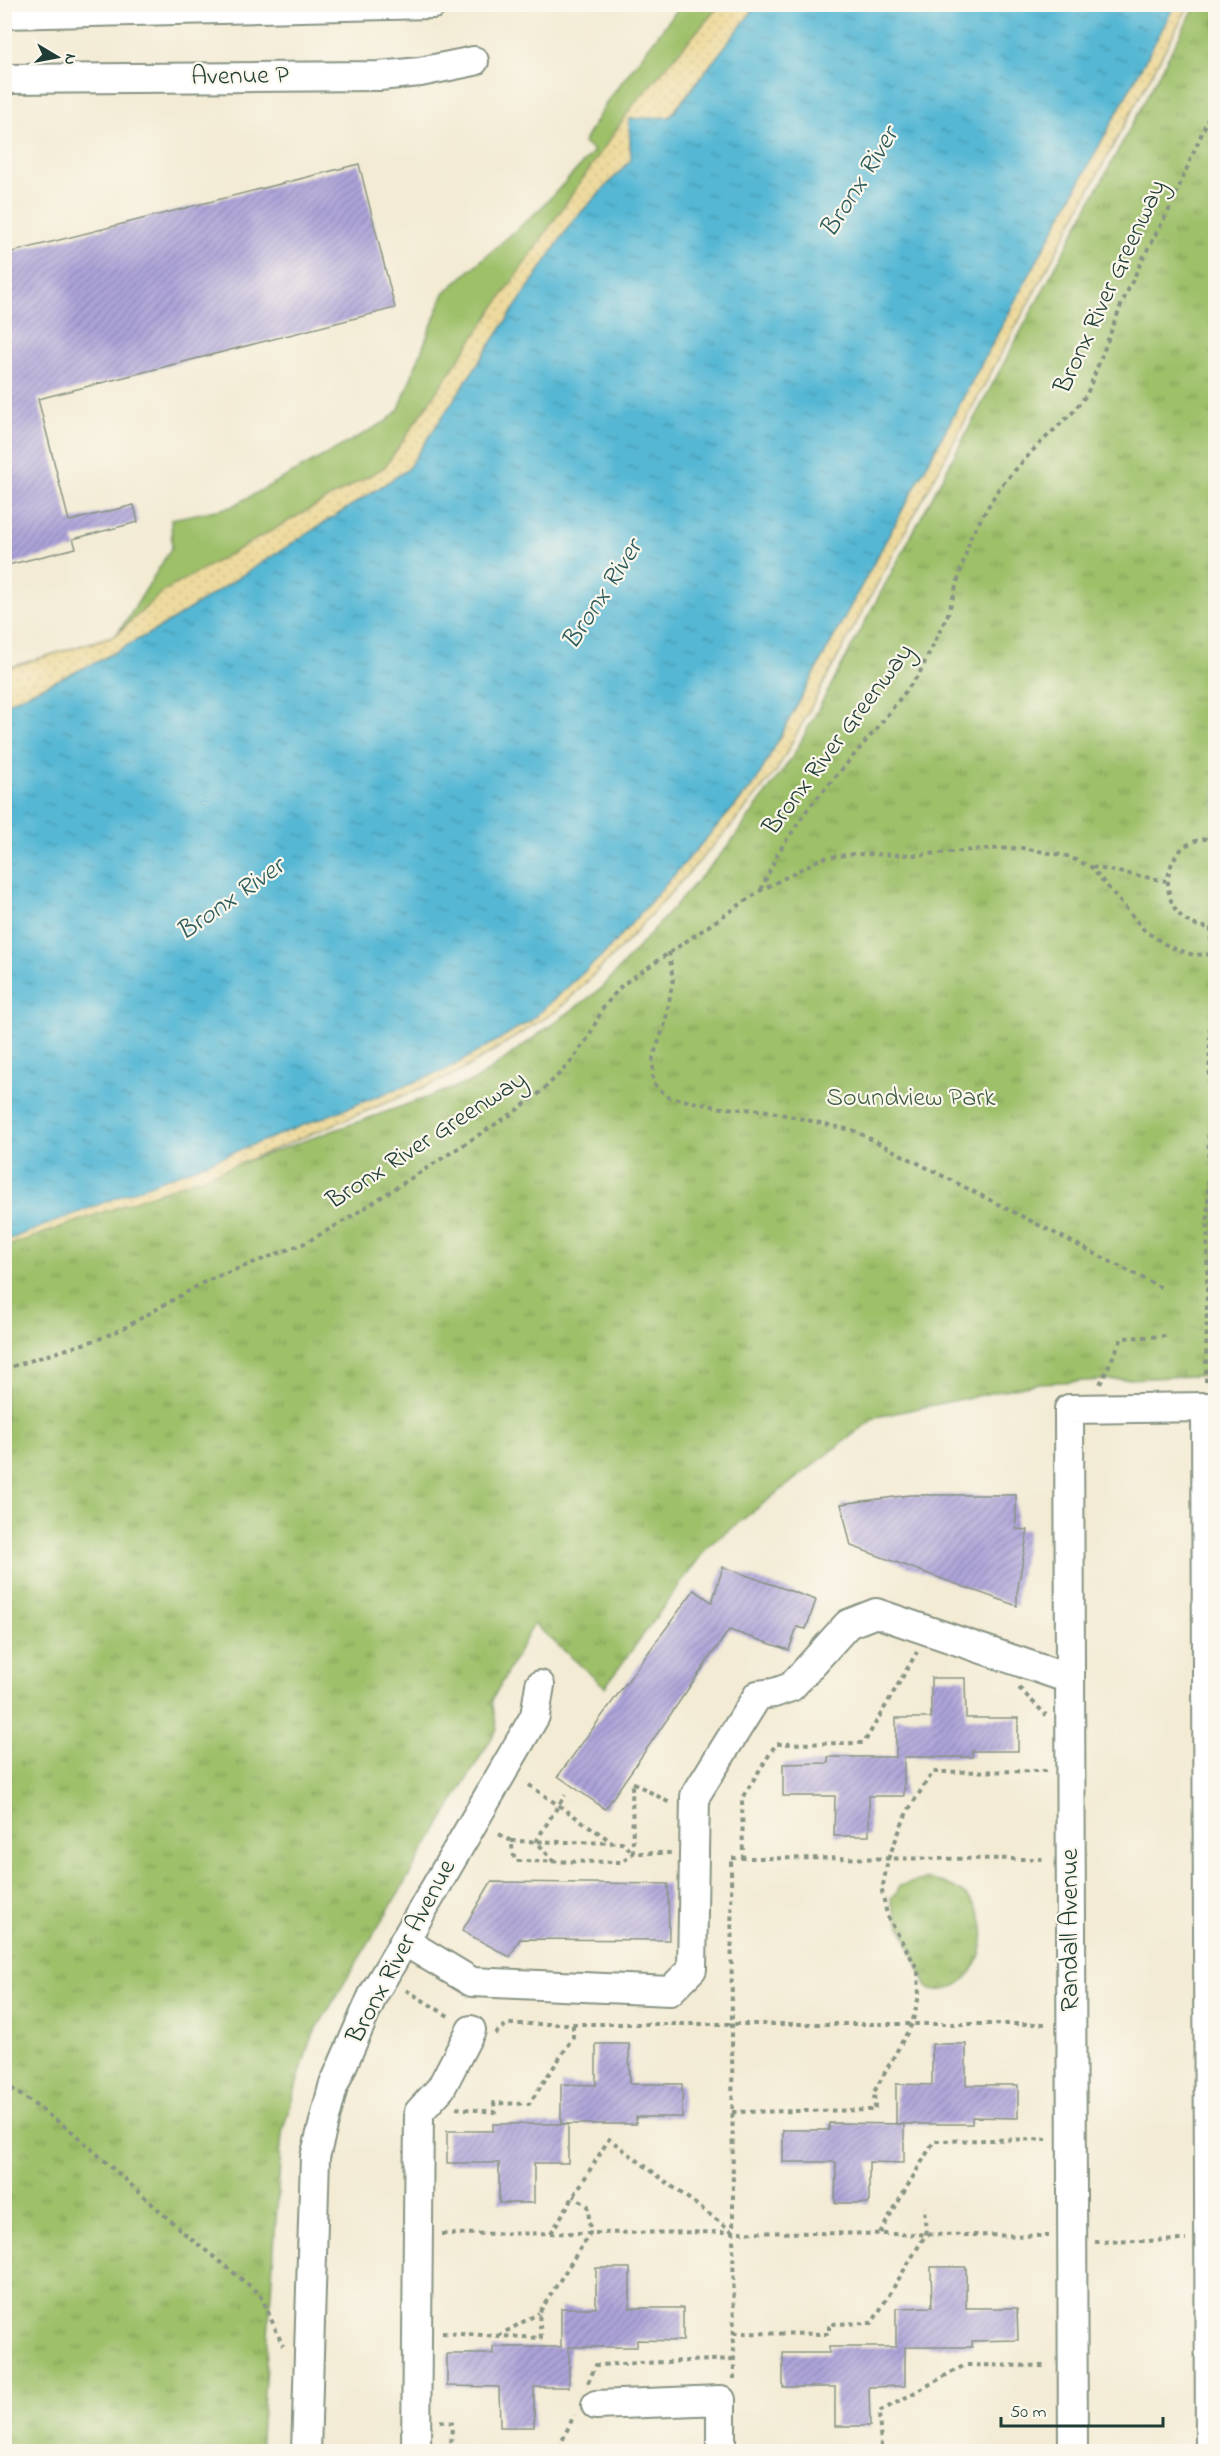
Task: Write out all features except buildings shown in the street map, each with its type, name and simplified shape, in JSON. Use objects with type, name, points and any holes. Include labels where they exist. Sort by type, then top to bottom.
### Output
[{"type":"street","points":[[4,14],[433,4]]},
{"type":"street","name":"Avenue P","points":[[4,79],[379,76],[420,72],[474,61]]},
{"type":"street","points":[[1206,1407],[1210,2451]]},
{"type":"street","name":"Randall Avenue","points":[[1073,2451],[1069,1409],[1206,1407]]},
{"type":"street","points":[[404,1941],[472,1982],[670,1991],[692,1969],[694,1796],[758,1695],[774,1693],[791,1687],[848,1624],[876,1613],[1070,1679]]},
{"type":"street","name":"Bronx River Avenue","points":[[306,2451],[315,2157],[333,2087],[373,1995],[535,1716],[540,1685]]},
{"type":"street","points":[[416,2451],[419,2112],[441,2088],[471,2030]]},
{"type":"street","points":[[596,2405],[721,2400],[721,2451]]},
{"type":"path","name":"Bronx River Greenway","points":[[4,1369],[99,1339],[206,1281],[305,1243],[344,1221],[513,1113],[541,1092],[569,1064],[588,1038],[603,1008],[622,985],[760,891],[778,853],[807,810],[878,727],[919,674],[948,614],[971,536],[999,488],[1029,454],[1074,412],[1087,394],[1122,303],[1169,210],[1215,100]]},
{"type":"path","points":[[1206,1407],[1213,927],[1195,925],[1183,918],[1173,907],[1168,896],[1166,880],[1170,864],[1179,852],[1192,842],[1208,838],[1215,840]]},
{"type":"path","points":[[760,891],[822,858],[854,854],[918,855],[983,849],[1022,848],[1067,856],[1091,867],[1166,880]]},
{"type":"path","points":[[1091,867],[1145,931],[1168,946],[1193,955],[1213,954]]},
{"type":"path","points":[[669,951],[673,980],[665,1024],[653,1057],[653,1083],[668,1097],[722,1108],[763,1110],[855,1131],[1164,1288]]},
{"type":"path","points":[[1096,1394],[1122,1338],[1169,1336]]},
{"type":"path","points":[[743,1858],[742,1798],[776,1744],[864,1743],[920,1646]]},
{"type":"path","points":[[1018,1687],[1050,1719]]},
{"type":"path","points":[[732,2112],[875,2110],[874,2092],[912,2024],[919,1995],[918,1970],[887,1915],[882,1891],[888,1859],[908,1812],[933,1772],[1050,1771]]},
{"type":"path","points":[[633,1853],[632,1782],[694,1816]]},
{"type":"path","points":[[529,1785],[612,1842]]},
{"type":"path","points":[[536,1842],[565,1795]]},
{"type":"path","points":[[499,1834],[511,1841],[622,1842],[633,1853]]},
{"type":"path","points":[[511,1841],[515,1861],[623,1862],[633,1853],[694,1852]]},
{"type":"path","points":[[536,1842],[554,1862]]},
{"type":"path","points":[[734,2381],[731,1858],[1050,1859]]},
{"type":"path","points":[[406,1990],[489,2040],[507,2024],[1048,2024]]},
{"type":"path","points":[[455,2098],[451,2108],[495,2112],[494,2103],[530,2104],[573,2038],[573,2024]]},
{"type":"path","points":[[4,2083],[74,2133],[184,2233],[260,2294],[284,2346]]},
{"type":"path","points":[[551,2234],[609,2139],[733,2232]]},
{"type":"path","points":[[880,2234],[933,2140],[1047,2139]]},
{"type":"path","points":[[497,2337],[540,2313],[590,2233],[588,2206],[574,2196]]},
{"type":"path","points":[[734,2333],[829,2334],[829,2324],[872,2323],[926,2234],[924,2207]]},
{"type":"path","points":[[417,2234],[733,2232],[1047,2235]]},
{"type":"path","points":[[1094,2242],[1190,2240]]},
{"type":"path","points":[[438,2332],[541,2338],[540,2313]]},
{"type":"path","points":[[880,2447],[879,2412],[965,2366],[1046,2366]]},
{"type":"path","points":[[438,2410],[439,2421],[452,2423],[451,2448]]},
{"type":"green space","points":[[681,5],[720,5],[634,104],[385,467],[164,591],[116,635],[172,547],[171,519],[231,507],[387,421],[399,409],[444,293],[540,209],[594,151],[583,143],[608,100]]},
{"type":"green space","name":"Soundview Park","points":[[1196,5],[1216,5],[1215,1375],[1039,1383],[876,1417],[708,1546],[605,1687],[534,1624],[492,1700],[497,1729],[310,2040],[282,2133],[260,2451],[5,2451],[5,1247],[476,1080],[602,988],[729,845],[793,756]]},
{"type":"green space","points":[[925,1879],[956,1889],[975,1905],[983,1926],[982,1947],[974,1967],[961,1982],[945,1990],[927,1987],[893,1908],[891,1897],[897,1893],[899,1886]]},
{"type":"sand","points":[[720,5],[758,5],[669,117],[629,119],[631,160],[572,222],[407,470],[163,626],[97,662],[5,704],[5,674],[11,667],[116,635],[164,591],[385,467],[634,104]]},
{"type":"sand","points":[[1175,5],[1189,5],[777,770],[732,825],[621,948],[558,1010],[458,1073],[137,1206],[5,1250],[5,1241],[530,1021],[607,951],[755,783]]},
{"type":"water","name":"Bronx River","points":[[758,4],[1175,5],[755,783],[607,951],[530,1021],[448,1069],[5,1241],[5,704],[97,662],[163,626],[407,470],[572,222],[631,160],[629,119],[670,117]]}]
